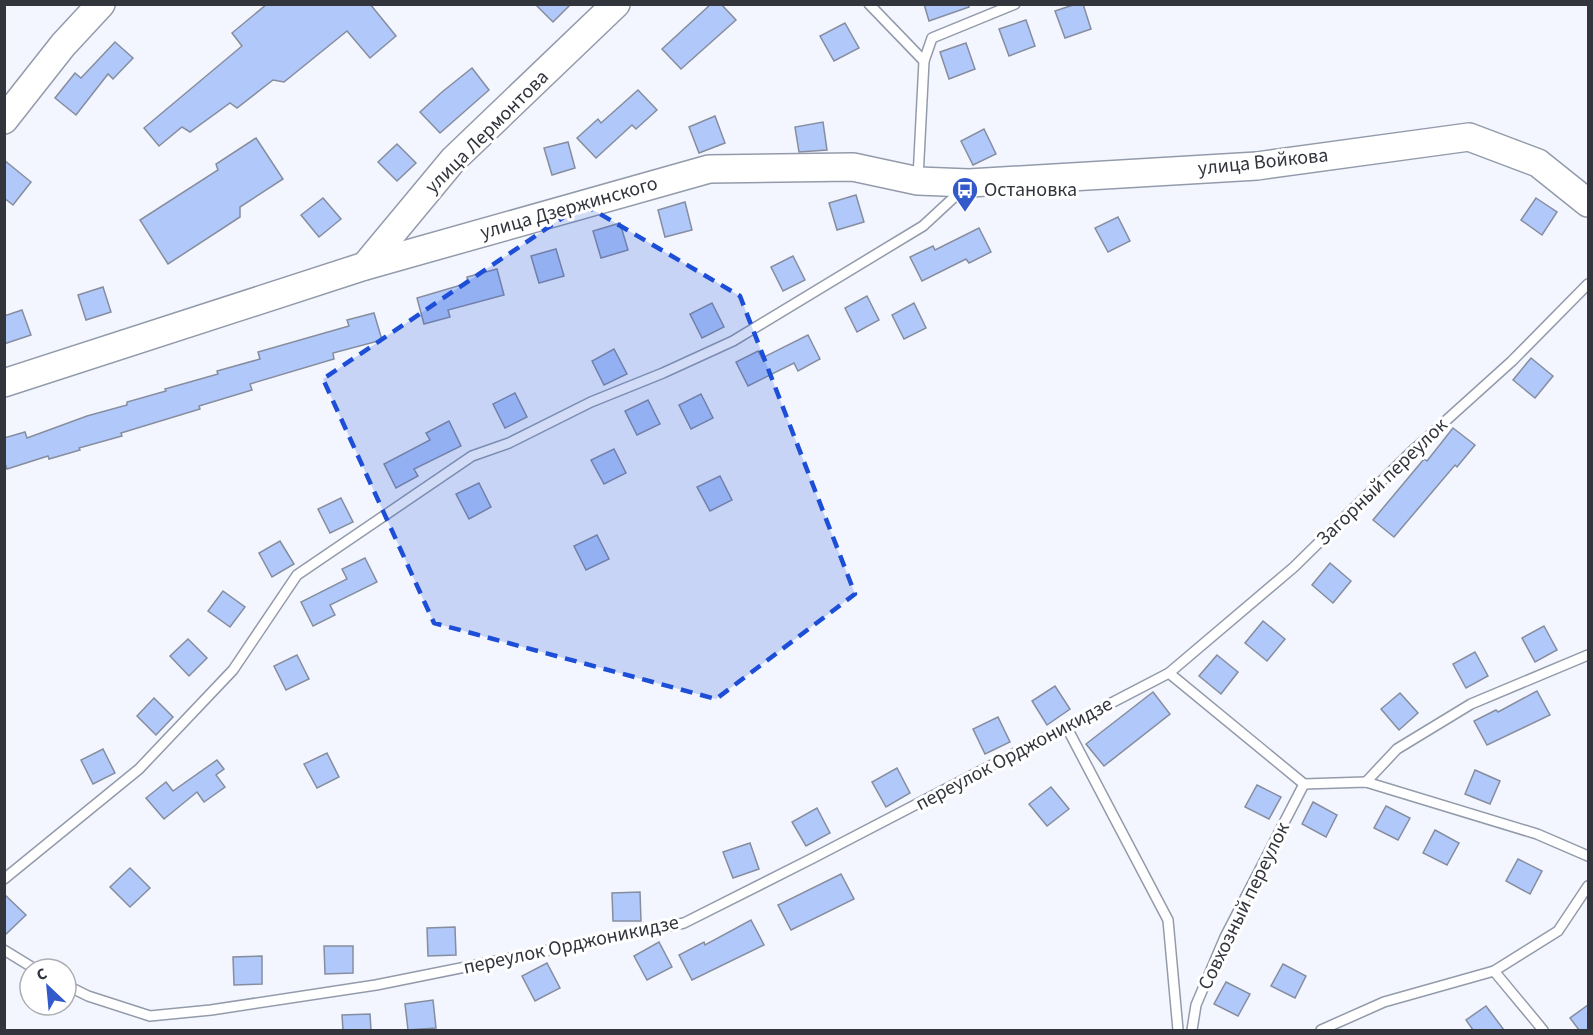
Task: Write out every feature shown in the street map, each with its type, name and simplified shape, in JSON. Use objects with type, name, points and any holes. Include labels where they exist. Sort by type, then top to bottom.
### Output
[{"type":"street","points":[[4,120],[63,45],[101,4]]},
{"type":"street","name":"улица Лермонтова","points":[[365,266],[453,160],[616,4]]},
{"type":"street","name":"улица Войкова","points":[[918,181],[969,183],[1257,166],[1469,137],[1538,163],[1588,203]]},
{"type":"street","name":"улица Дзержинского","points":[[4,383],[365,266],[709,169],[853,167],[918,181]]},
{"type":"lane","points":[[869,4],[924,61]]},
{"type":"lane","points":[[918,181],[924,61],[932,38],[1016,4]]},
{"type":"lane","points":[[4,879],[147,760],[233,670],[297,575],[472,456],[509,443],[591,402],[733,341],[923,226],[969,183]]},
{"type":"lane","name":"Загорный переулок","points":[[1169,673],[1294,567],[1410,453],[1512,361],[1588,284]]},
{"type":"lane","points":[[1366,782],[1397,750],[1471,704],[1588,655]]},
{"type":"lane","points":[[1169,673],[1304,784],[1366,782],[1537,834],[1588,856]]},
{"type":"lane","name":"переулок Орджоникидзе","points":[[78,991],[150,1016],[211,1010],[376,985],[684,923],[786,873],[1169,673]]},
{"type":"lane","points":[[1066,726],[1168,920],[1178,1030]]},
{"type":"lane","name":"Совхозный переулок","points":[[1192,1030],[1196,1005],[1225,937],[1304,784]]},
{"type":"lane","points":[[1321,1030],[1384,1002],[1494,971],[1558,931],[1588,886]]},
{"type":"lane","points":[[4,950],[18,960]]},
{"type":"lane","points":[[1494,971],[1543,1030]]},
{"type":"highlighted area","points":[[583,204],[740,296],[855,594],[716,699],[434,623],[323,379]]},
{"type":"building","points":[[267,4],[370,4],[396,36],[370,58],[347,31],[284,82],[273,80],[237,108],[230,103],[190,132],[182,127],[159,146],[144,128],[242,46],[232,33]]},
{"type":"building","points":[[535,4],[571,4],[553,22]]},
{"type":"building","points":[[711,4],[721,4],[736,20],[681,69],[662,49]]},
{"type":"building","points":[[924,4],[968,4],[969,7],[929,21]]},
{"type":"building","points":[[1083,4],[1091,29],[1065,38],[1055,11]]},
{"type":"building","points":[[1026,20],[1035,46],[1009,56],[999,29]]},
{"type":"building","points":[[845,23],[859,48],[834,61],[820,36]]},
{"type":"building","points":[[115,42],[133,58],[113,79],[108,74],[76,115],[55,98],[75,73],[81,78]]},
{"type":"building","points":[[966,43],[975,69],[949,79],[940,52]]},
{"type":"building","points":[[472,68],[489,90],[440,133],[420,112]]},
{"type":"building","points":[[638,90],[657,110],[636,129],[632,125],[596,158],[577,138],[598,119],[601,123]]},
{"type":"building","points":[[715,116],[725,143],[699,153],[689,127]]},
{"type":"building","points":[[823,122],[827,150],[799,152],[795,127]]},
{"type":"building","points":[[984,129],[996,154],[973,165],[961,141]]},
{"type":"building","points":[[256,138],[283,179],[240,207],[240,217],[168,264],[140,220],[218,170],[216,164]]},
{"type":"building","points":[[568,142],[575,168],[552,175],[544,148]]},
{"type":"building","points":[[397,144],[416,163],[397,181],[378,162]]},
{"type":"building","points":[[4,160],[31,182],[13,205],[4,198]]},
{"type":"building","points":[[856,195],[864,222],[837,230],[829,203]]},
{"type":"building","points":[[323,198],[341,219],[319,237],[301,215]]},
{"type":"building","points":[[1536,198],[1557,212],[1542,235],[1521,220]]},
{"type":"building","points":[[685,202],[692,230],[665,237],[658,210]]},
{"type":"building","points":[[1118,217],[1130,241],[1108,252],[1095,228]]},
{"type":"building","points":[[620,223],[628,250],[601,258],[593,231]]},
{"type":"building","points":[[979,228],[991,252],[969,263],[966,259],[922,281],[910,257],[933,246],[935,250]]},
{"type":"building","points":[[556,249],[564,276],[539,283],[531,256]]},
{"type":"building","points":[[793,256],[805,280],[783,291],[771,267]]},
{"type":"building","points":[[497,269],[504,295],[448,310],[450,317],[424,324],[417,298],[468,283],[467,277]]},
{"type":"building","points":[[103,287],[111,312],[86,320],[78,295]]},
{"type":"building","points":[[867,296],[879,320],[857,332],[845,308]]},
{"type":"building","points":[[712,303],[724,327],[702,338],[690,314]]},
{"type":"building","points":[[914,303],[926,328],[904,339],[892,315]]},
{"type":"building","points":[[22,310],[31,335],[4,344],[4,316]]},
{"type":"building","points":[[374,313],[382,340],[333,353],[334,359],[250,384],[252,390],[199,406],[200,409],[121,433],[122,436],[49,459],[48,456],[7,469],[4,461],[4,438],[25,432],[27,438],[87,416],[127,405],[127,402],[218,374],[217,371],[260,359],[258,352],[349,326],[347,320]]},
{"type":"building","points":[[808,335],[820,359],[798,371],[794,363],[748,386],[736,362],[758,351],[762,358]]},
{"type":"building","points":[[614,349],[627,374],[604,385],[592,361]]},
{"type":"building","points":[[1531,358],[1553,376],[1535,398],[1513,380]]},
{"type":"building","points":[[515,393],[527,417],[505,428],[493,404]]},
{"type":"building","points":[[701,394],[713,418],[691,429],[679,405]]},
{"type":"building","points":[[648,400],[660,424],[637,435],[625,411]]},
{"type":"building","points":[[449,421],[461,446],[414,469],[418,476],[396,488],[384,464],[430,440],[426,433]]},
{"type":"building","points":[[1453,428],[1475,445],[1394,537],[1373,520],[1424,459],[1427,461]]},
{"type":"building","points":[[614,449],[626,473],[604,484],[591,460]]},
{"type":"building","points":[[720,476],[732,500],[710,511],[697,487]]},
{"type":"building","points":[[479,483],[491,507],[469,519],[456,494]]},
{"type":"building","points":[[341,498],[353,522],[330,533],[318,509]]},
{"type":"building","points":[[597,535],[609,559],[586,570],[574,546]]},
{"type":"building","points":[[280,541],[294,564],[272,577],[259,553]]},
{"type":"building","points":[[365,558],[377,582],[330,605],[335,615],[313,626],[301,602],[347,579],[342,569]]},
{"type":"building","points":[[1330,563],[1351,581],[1333,603],[1312,585]]},
{"type":"building","points":[[223,591],[245,607],[230,627],[208,611]]},
{"type":"building","points":[[1263,621],[1285,639],[1267,661],[1245,643]]},
{"type":"building","points":[[1544,626],[1557,650],[1535,662],[1522,638]]},
{"type":"building","points":[[188,639],[207,658],[189,676],[170,656]]},
{"type":"building","points":[[1475,652],[1488,676],[1466,688],[1453,664]]},
{"type":"building","points":[[297,655],[309,679],[286,690],[274,666]]},
{"type":"building","points":[[1217,655],[1238,672],[1221,694],[1199,676]]},
{"type":"building","points":[[1055,686],[1070,709],[1047,725],[1032,701]]},
{"type":"building","points":[[1537,691],[1550,715],[1487,745],[1474,721],[1496,710],[1498,712]]},
{"type":"building","points":[[1153,692],[1170,714],[1104,766],[1086,744]]},
{"type":"building","points":[[1400,693],[1418,713],[1399,730],[1381,709]]},
{"type":"building","points":[[154,698],[173,717],[156,735],[137,716]]},
{"type":"building","points":[[998,717],[1010,742],[985,754],[973,729]]},
{"type":"building","points":[[103,749],[115,773],[93,784],[81,760]]},
{"type":"building","points":[[327,753],[339,777],[317,788],[304,764]]},
{"type":"building","points":[[217,760],[224,769],[216,775],[225,787],[204,802],[197,792],[164,819],[146,798],[166,782],[173,791]]},
{"type":"building","points":[[897,768],[910,793],[886,807],[872,782]]},
{"type":"building","points":[[1475,770],[1500,781],[1490,804],[1465,794]]},
{"type":"building","points":[[1257,785],[1281,797],[1269,819],[1245,807]]},
{"type":"building","points":[[1051,787],[1069,809],[1047,826],[1029,804]]},
{"type":"building","points":[[1313,802],[1337,815],[1326,837],[1302,824]]},
{"type":"building","points":[[1386,806],[1410,818],[1398,840],[1374,828]]},
{"type":"building","points":[[817,808],[830,833],[806,846],[792,822]]},
{"type":"building","points":[[1435,830],[1459,843],[1447,865],[1423,853]]},
{"type":"building","points":[[750,843],[759,869],[733,878],[723,852]]},
{"type":"building","points":[[1518,859],[1542,871],[1530,894],[1506,881]]},
{"type":"building","points":[[130,868],[150,888],[130,907],[110,887]]},
{"type":"building","points":[[841,874],[854,899],[791,930],[778,905]]},
{"type":"building","points":[[640,892],[641,921],[613,921],[612,893]]},
{"type":"building","points":[[4,894],[26,915],[4,936]]},
{"type":"building","points":[[751,920],[764,945],[692,980],[679,955],[704,942],[705,945]]},
{"type":"building","points":[[455,927],[456,955],[428,956],[427,928]]},
{"type":"building","points":[[659,942],[672,967],[647,980],[634,956]]},
{"type":"building","points":[[324,946],[353,946],[353,973],[325,974]]},
{"type":"building","points":[[262,956],[262,984],[234,985],[233,957]]},
{"type":"building","points":[[547,963],[560,988],[535,1001],[522,976]]},
{"type":"building","points":[[1283,964],[1306,976],[1295,998],[1271,986]]},
{"type":"building","points":[[1226,982],[1250,994],[1238,1016],[1214,1004]]},
{"type":"building","points":[[433,1000],[436,1028],[408,1030],[405,1004]]},
{"type":"building","points":[[1588,1005],[1588,1030],[1579,1030],[1570,1018]]},
{"type":"building","points":[[1486,1006],[1504,1030],[1473,1030],[1466,1020]]},
{"type":"building","points":[[370,1014],[371,1030],[343,1030],[342,1015]]},
{"type":"place","name":"Остановка","points":[[965,213]]}]
